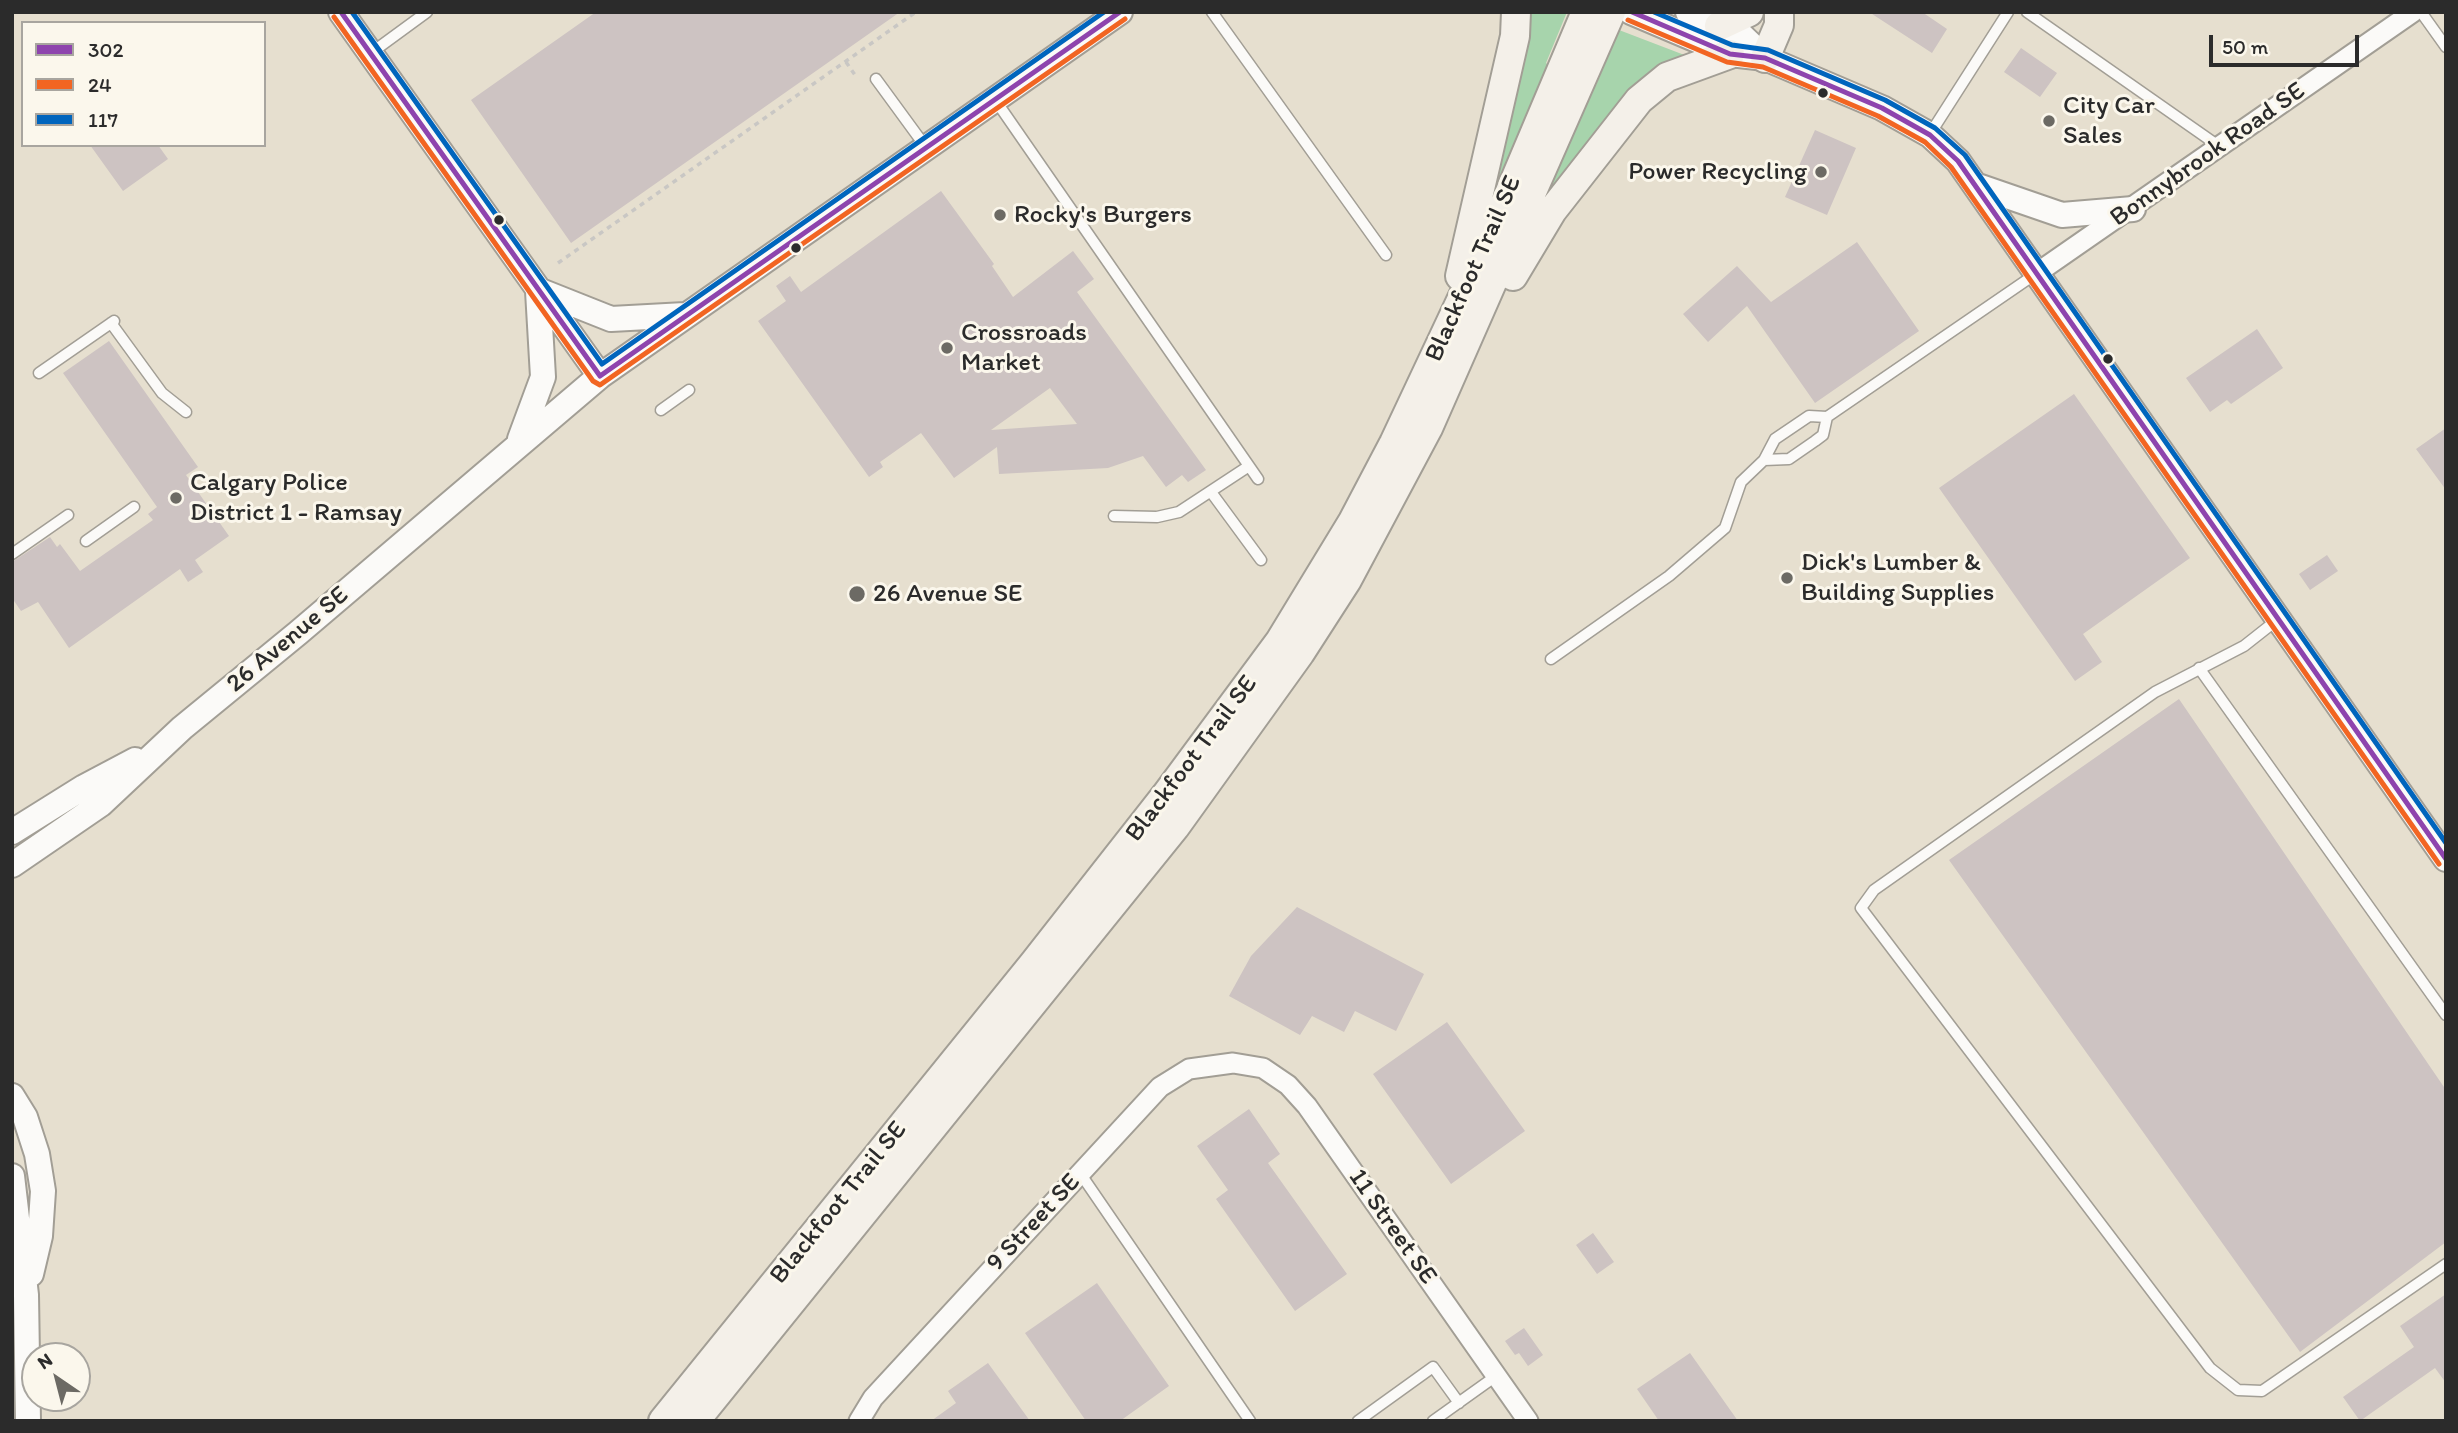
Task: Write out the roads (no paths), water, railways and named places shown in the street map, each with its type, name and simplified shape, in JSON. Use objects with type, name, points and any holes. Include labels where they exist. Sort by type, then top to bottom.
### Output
[{"type":"main road","points":[[1466,318],[1461,261],[1479,202],[1515,36],[1516,12]]},
{"type":"main road","name":"Blackfoot Trail SE","points":[[695,1421],[1175,827],[1292,664],[1347,580],[1428,428],[1466,318],[1586,12]]},
{"type":"main road","name":"Blackfoot Trail SE","points":[[663,1421],[1034,963],[1166,795],[1280,641],[1359,510],[1466,318],[1611,12]]},
{"type":"main road","points":[[1718,26],[1749,12]]},
{"type":"main road","points":[[1765,58],[1779,25],[1779,12]]},
{"type":"main road","points":[[1466,318],[1513,276],[1552,211],[1639,100],[1667,77],[1730,54]]},
{"type":"street","points":[[341,12],[600,376]]},
{"type":"street","name":"26 Avenue SE","points":[[12,865],[101,804],[164,745],[600,376],[1120,12]]},
{"type":"street","points":[[1688,12],[1741,35],[1765,58]]},
{"type":"street","name":"Bonnybrook Road SE","points":[[2037,273],[2133,209],[2413,12]]},
{"type":"street","points":[[1638,16],[1730,54],[1765,58],[1882,108],[1930,135],[1958,161],[2446,859]]},
{"type":"street","points":[[1975,185],[2024,205],[2062,215],[2133,209]]},
{"type":"street","points":[[538,290],[611,319],[685,314]]},
{"type":"street","points":[[519,443],[544,377],[538,290]]},
{"type":"street","name":"26 Avenue SE","points":[[12,832],[84,787],[164,745]]},
{"type":"street","name":"9 Street SE","points":[[859,1421],[873,1398],[1160,1087],[1189,1069],[1233,1063]]},
{"type":"street","name":"11 Street SE","points":[[1233,1063],[1263,1068],[1288,1085],[1307,1106],[1528,1421]]},
{"type":"street","points":[[12,1096],[25,1117],[37,1154],[43,1191],[40,1236],[26,1295]]},
{"type":"street","points":[[12,1176],[26,1295],[28,1421]]},
{"type":"lane","points":[[370,53],[428,12]]},
{"type":"lane","points":[[1212,12],[1386,256]]},
{"type":"lane","points":[[1930,135],[2008,12]]},
{"type":"lane","points":[[2027,12],[2220,147]]},
{"type":"lane","points":[[2421,12],[2446,47]]},
{"type":"lane","points":[[876,79],[926,148]]},
{"type":"lane","points":[[996,100],[1258,479]]},
{"type":"lane","points":[[1551,659],[1669,576],[1725,528],[1741,482],[1765,460],[1775,439],[1809,416],[1827,417],[2037,273]]},
{"type":"lane","points":[[39,373],[113,322],[162,393],[186,412]]},
{"type":"lane","points":[[661,410],[689,390]]},
{"type":"lane","points":[[1765,460],[1789,459],[1798,453],[1823,435],[1827,417]]},
{"type":"lane","points":[[1114,516],[1157,517],[1179,512],[1249,466]]},
{"type":"lane","points":[[1211,492],[1261,559]]},
{"type":"lane","points":[[86,541],[134,508]]},
{"type":"lane","points":[[12,554],[68,515]]},
{"type":"lane","points":[[2278,620],[2244,646],[2155,692],[1874,890],[1861,908],[2210,1368],[2238,1391],[2262,1391],[2446,1264]]},
{"type":"lane","points":[[2199,668],[2446,1015]]},
{"type":"lane","points":[[1080,1174],[1250,1421]]},
{"type":"lane","points":[[1358,1421],[1433,1367],[1459,1403]]},
{"type":"lane","points":[[1433,1421],[1496,1376]]},
{"type":"place","name":"City Car Sales","points":[[2049,121]]},
{"type":"place","name":"Power Recycling","points":[[1821,172]]},
{"type":"place","name":"Rocky's Burgers","points":[[1000,215]]},
{"type":"place","name":"Crossroads Market","points":[[947,348]]},
{"type":"place","name":"Calgary Police District 1 - Ramsay","points":[[176,498]]},
{"type":"place","name":"Dick's Lumber & Building Supplies","points":[[1787,578]]},
{"type":"place","name":"26 Avenue SE","points":[[857,594]]}]
